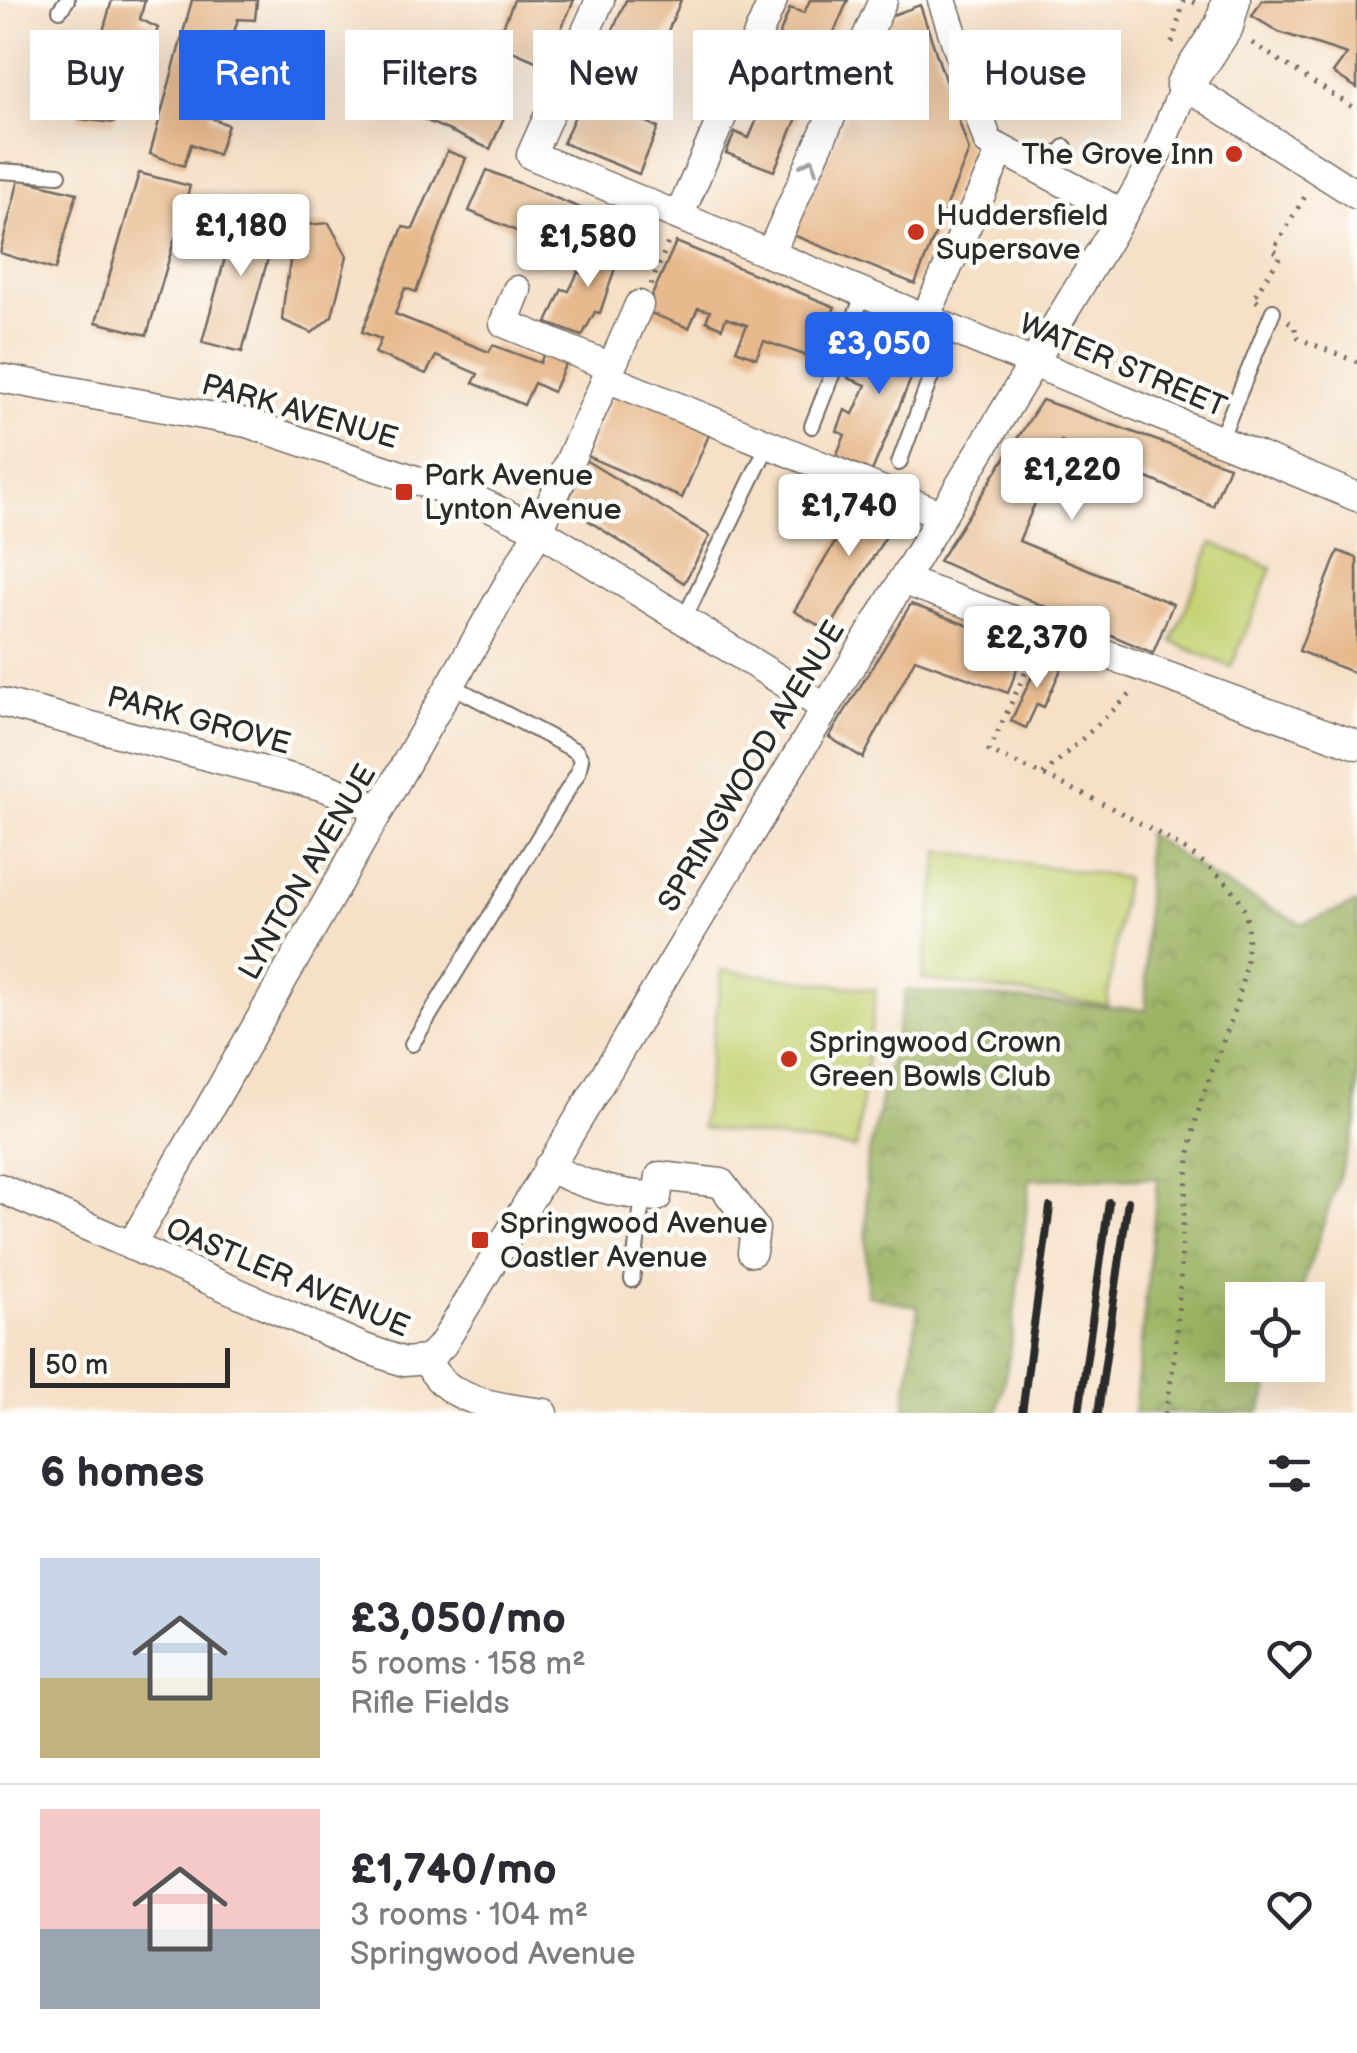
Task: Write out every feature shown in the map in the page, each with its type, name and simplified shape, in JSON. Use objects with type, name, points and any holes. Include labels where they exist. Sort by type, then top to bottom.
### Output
[{"type":"street","name":"WATER STREET","points":[[600,0],[531,155],[1357,497]]},
{"type":"street","points":[[679,216],[773,0]]},
{"type":"street","points":[[770,254],[883,0]]},
{"type":"street","points":[[942,0],[988,142],[1123,214]]},
{"type":"street","points":[[1220,9],[1186,85],[1357,195]]},
{"type":"street","name":"SPRINGWOOD AVENUE","points":[[427,1360],[443,1344],[1123,214],[1156,156],[1186,85]]},
{"type":"street","points":[[937,323],[1001,150]]},
{"type":"street","points":[[517,290],[504,322],[768,445],[942,515]]},
{"type":"street","name":"LYNTON AVENUE","points":[[131,1246],[539,530],[639,305]]},
{"type":"street","name":"PARK AVENUE","points":[[0,378],[247,423],[478,501],[539,530],[824,707]]},
{"type":"street","points":[[902,580],[1357,745]]},
{"type":"street","name":"PARK GROVE","points":[[0,702],[325,786],[380,810]]},
{"type":"street","points":[[548,1167],[584,1185],[644,1196],[658,1197],[660,1176],[720,1183],[756,1228],[752,1252]]},
{"type":"street","name":"OASTLER AVENUE","points":[[0,1188],[364,1348],[404,1362],[427,1360],[434,1377],[490,1406],[544,1413]]},
{"type":"lane","points":[[1044,172],[1065,147]]},
{"type":"lane","points":[[0,171],[59,175]]},
{"type":"lane","points":[[812,426],[864,293]]},
{"type":"lane","points":[[1220,440],[1273,311]]},
{"type":"lane","points":[[899,463],[937,323]]},
{"type":"lane","points":[[684,619],[768,445]]},
{"type":"lane","points":[[412,1044],[578,773],[581,759],[576,751],[451,685]]},
{"type":"lane","points":[[632,1280],[644,1196]]},
{"type":"path","points":[[1220,9],[1357,110]]},
{"type":"path","points":[[1320,172],[1272,250],[1281,255],[1252,298],[1295,326],[1295,338],[1357,362]]},
{"type":"path","points":[[639,305],[679,216]]},
{"type":"path","points":[[1044,631],[989,751],[1186,850],[1232,889],[1249,921],[1246,965],[1203,1086],[1193,1135],[1175,1366],[1165,1413]]},
{"type":"path","points":[[1043,775],[1155,672]]},
{"type":"green space","points":[[1212,543],[1272,568],[1231,667],[1172,642]]},
{"type":"green space","points":[[1146,833],[1214,879],[1302,924],[1357,903],[1357,1123],[1304,1282],[1225,1282],[1225,1382],[1270,1382],[1260,1413],[1134,1413],[1158,1178],[1030,1179],[1010,1352],[997,1413],[904,1413],[918,1307],[867,1295],[866,1167],[906,990],[1146,1010]]},
{"type":"green space","points":[[940,851],[1125,878],[1107,1005],[922,979]]},
{"type":"green space","name":"Springwood Crown Green Bowls Club","points":[[722,970],[876,990],[856,1148],[701,1128]]},
{"type":"building","points":[[112,0],[145,0],[140,19],[158,28],[157,30],[103,30]]},
{"type":"building","points":[[192,0],[257,0],[255,20],[238,19],[235,30],[184,30]]},
{"type":"building","points":[[514,0],[574,0],[561,30],[533,30],[533,60],[513,51],[513,30],[502,30]]},
{"type":"building","points":[[626,0],[681,0],[668,30],[613,30]]},
{"type":"building","points":[[810,0],[848,0],[835,30],[781,30],[790,8],[804,13]]},
{"type":"building","points":[[1262,0],[1357,0],[1357,88],[1333,73],[1347,54],[1279,32],[1252,16]]},
{"type":"building","points":[[920,5],[928,30],[884,30],[890,16]]},
{"type":"building","points":[[929,32],[949,91],[949,120],[959,120],[969,151],[915,284],[793,235],[844,120],[929,120]]},
{"type":"building","points":[[179,48],[179,120],[216,120],[228,125],[218,155],[191,144],[184,166],[150,154]]},
{"type":"building","points":[[425,120],[503,120],[490,149]]},
{"type":"building","points":[[573,120],[644,120],[658,128],[639,174],[563,143]]},
{"type":"building","points":[[757,120],[796,120],[774,171],[726,153],[735,132],[749,138]]},
{"type":"building","points":[[447,151],[466,158],[416,292],[405,288],[395,314],[489,352],[493,345],[540,363],[548,344],[570,354],[553,392],[534,383],[524,405],[473,383],[478,374],[436,356],[426,374],[375,353],[381,339],[362,332],[403,227],[413,229]]},
{"type":"building","points":[[487,170],[595,214],[578,257],[469,211]]},
{"type":"building","points":[[139,173],[190,186],[147,335],[96,322]]},
{"type":"building","points":[[19,179],[77,193],[55,270],[0,253]]},
{"type":"building","points":[[239,207],[280,215],[242,352],[202,342]]},
{"type":"building","points":[[329,223],[347,256],[332,316],[312,333],[282,320],[284,300],[293,242],[306,225]]},
{"type":"building","points":[[603,233],[624,241],[600,313],[595,312],[582,336],[547,323],[562,289],[569,291],[578,272],[587,275]]},
{"type":"building","points":[[676,242],[835,307],[813,358],[764,341],[756,358],[736,350],[747,325],[726,318],[722,328],[706,321],[710,311],[698,308],[689,328],[645,311]]},
{"type":"building","points":[[889,327],[927,341],[872,471],[836,456],[845,435],[837,431],[845,410],[853,414],[866,385],[848,378],[858,356],[875,363]]},
{"type":"building","points":[[617,388],[712,428],[682,498],[587,456]]},
{"type":"building","points":[[1042,400],[1229,466],[1213,506],[1061,441],[1019,541],[1173,604],[1153,653],[939,561]]},
{"type":"building","points":[[585,460],[710,536],[684,583],[566,506]]},
{"type":"building","points":[[867,489],[905,505],[828,631],[794,611]]},
{"type":"building","points":[[1338,551],[1357,558],[1357,674],[1299,651]]},
{"type":"building","points":[[911,604],[1025,647],[1008,693],[915,659],[863,758],[829,737]]},
{"type":"building","points":[[1041,657],[1062,667],[1044,707],[1037,704],[1026,728],[1011,721]]},
{"type":"railway","points":[[1098,1413],[1128,1201]]},
{"type":"railway","points":[[1079,1413],[1109,1202]]},
{"type":"railway","points":[[1022,1413],[1050,1207]]},
{"type":"place","name":"The Grove Inn","points":[[1234,154]]},
{"type":"place","name":"Huddersfield Supersave","points":[[916,232]]},
{"type":"place","name":"Park Avenue Lynton Avenue","points":[[404,492]]},
{"type":"place","name":"Springwood Crown Green Bowls Club","points":[[789,1059]]},
{"type":"place","name":"Springwood Avenue Oastler Avenue","points":[[480,1240]]}]
